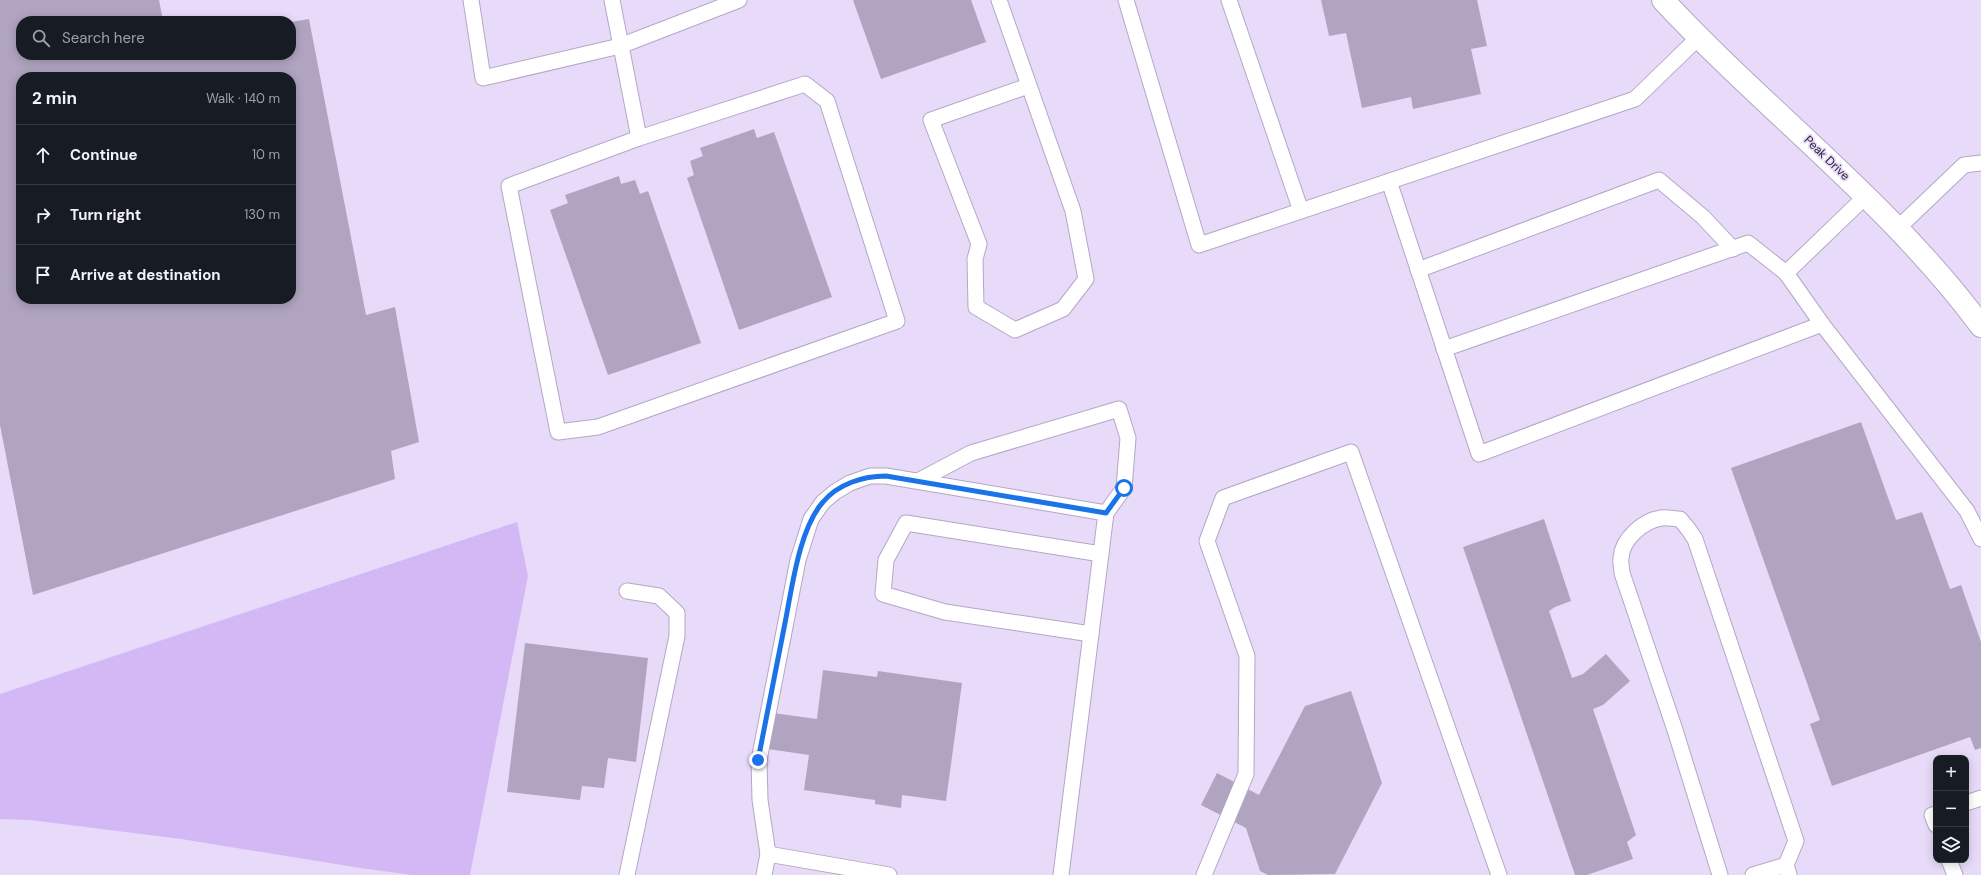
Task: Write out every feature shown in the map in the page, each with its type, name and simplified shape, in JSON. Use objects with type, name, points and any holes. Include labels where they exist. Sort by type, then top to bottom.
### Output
[{"type":"street","name":"Peak Drive","points":[[1663,0],[1698,38],[1837,167],[1898,228],[1933,266],[1981,326]]},
{"type":"lane","points":[[471,0],[483,78],[620,46],[739,0]]},
{"type":"lane","points":[[612,0],[639,138]]},
{"type":"lane","points":[[999,0],[1073,211],[1086,278],[1063,309],[1015,330],[976,307],[975,259],[979,244],[931,120],[1028,86]]},
{"type":"lane","points":[[1126,0],[1199,245],[1635,99],[1698,38]]},
{"type":"lane","points":[[1229,0],[1300,211]]},
{"type":"lane","points":[[805,84],[827,101],[897,321],[598,427],[558,432],[509,186],[639,138],[805,84]]},
{"type":"lane","points":[[1898,228],[1964,165],[1981,163]]},
{"type":"lane","points":[[1418,270],[1659,180],[1703,217],[1733,249]]},
{"type":"lane","points":[[1389,181],[1479,454],[1822,324]]},
{"type":"lane","points":[[1786,273],[1866,196]]},
{"type":"lane","points":[[1444,349],[1748,243],[1786,273],[1822,324],[1967,511],[1981,539]]},
{"type":"lane","points":[[918,482],[972,453],[1119,409],[1128,438],[1124,488],[1106,513],[1061,875]]},
{"type":"lane","points":[[1204,875],[1246,774],[1247,656],[1207,541],[1223,498],[1351,452],[1499,875]]},
{"type":"lane","points":[[764,875],[768,854],[760,800],[758,760],[798,560],[811,519],[823,502],[835,492],[850,483],[870,476],[886,476],[1106,513]]},
{"type":"lane","points":[[1720,875],[1675,730],[1622,573],[1621,558],[1623,548],[1636,531],[1661,518],[1680,519],[1695,539],[1796,841],[1788,870],[1753,875]]},
{"type":"lane","points":[[1091,634],[944,612],[883,594],[886,560],[906,523],[1101,554]]},
{"type":"lane","points":[[627,591],[659,596],[677,613],[677,636],[627,875]]},
{"type":"lane","points":[[1969,802],[1981,798]]},
{"type":"lane","points":[[768,854],[889,875]]},
{"type":"lane","points":[[1950,863],[1955,875]]},
{"type":"shaded area","points":[[517,522],[528,576],[470,875],[412,875],[181,839],[30,820],[0,819],[0,694]]},
{"type":"building","points":[[0,0],[159,0],[162,16],[16,16],[16,60],[296,60],[296,21],[309,19],[366,315],[395,307],[419,442],[391,451],[395,479],[33,595],[0,425]]},
{"type":"building","points":[[853,0],[971,0],[986,42],[881,79]]},
{"type":"building","points":[[1321,0],[1477,0],[1487,46],[1471,49],[1481,94],[1413,109],[1411,97],[1362,108],[1346,33],[1329,36]]},
{"type":"building","points":[[754,129],[757,138],[774,132],[832,297],[739,330],[687,178],[694,175],[690,161],[703,156],[700,148]]},
{"type":"building","points":[[619,176],[621,184],[635,180],[640,194],[648,191],[701,343],[608,375],[550,210],[568,203],[565,195]]},
{"type":"building","points":[[1861,422],[1896,520],[1922,512],[1950,589],[1961,585],[1981,642],[1981,748],[1975,750],[1970,737],[1832,786],[1810,724],[1820,720],[1731,468]]},
{"type":"building","points":[[1544,519],[1571,601],[1549,611],[1572,678],[1583,674],[1606,654],[1630,681],[1603,705],[1593,709],[1636,835],[1627,842],[1633,859],[1587,875],[1575,875],[1463,547]]},
{"type":"building","points":[[525,643],[648,658],[636,762],[608,758],[604,788],[582,786],[580,800],[507,792]]},
{"type":"building","points":[[823,670],[877,677],[878,671],[962,683],[946,801],[902,795],[901,808],[875,804],[875,800],[804,790],[809,755],[768,749],[773,713],[817,719]]},
{"type":"building","points":[[1351,691],[1382,783],[1335,874],[1268,875],[1260,871],[1246,828],[1201,805],[1217,773],[1259,795],[1305,706]]},
{"type":"route","points":[[758,760],[798,560],[811,519],[823,502],[835,492],[850,483],[870,476],[886,476],[1106,513],[1124,488]]}]
